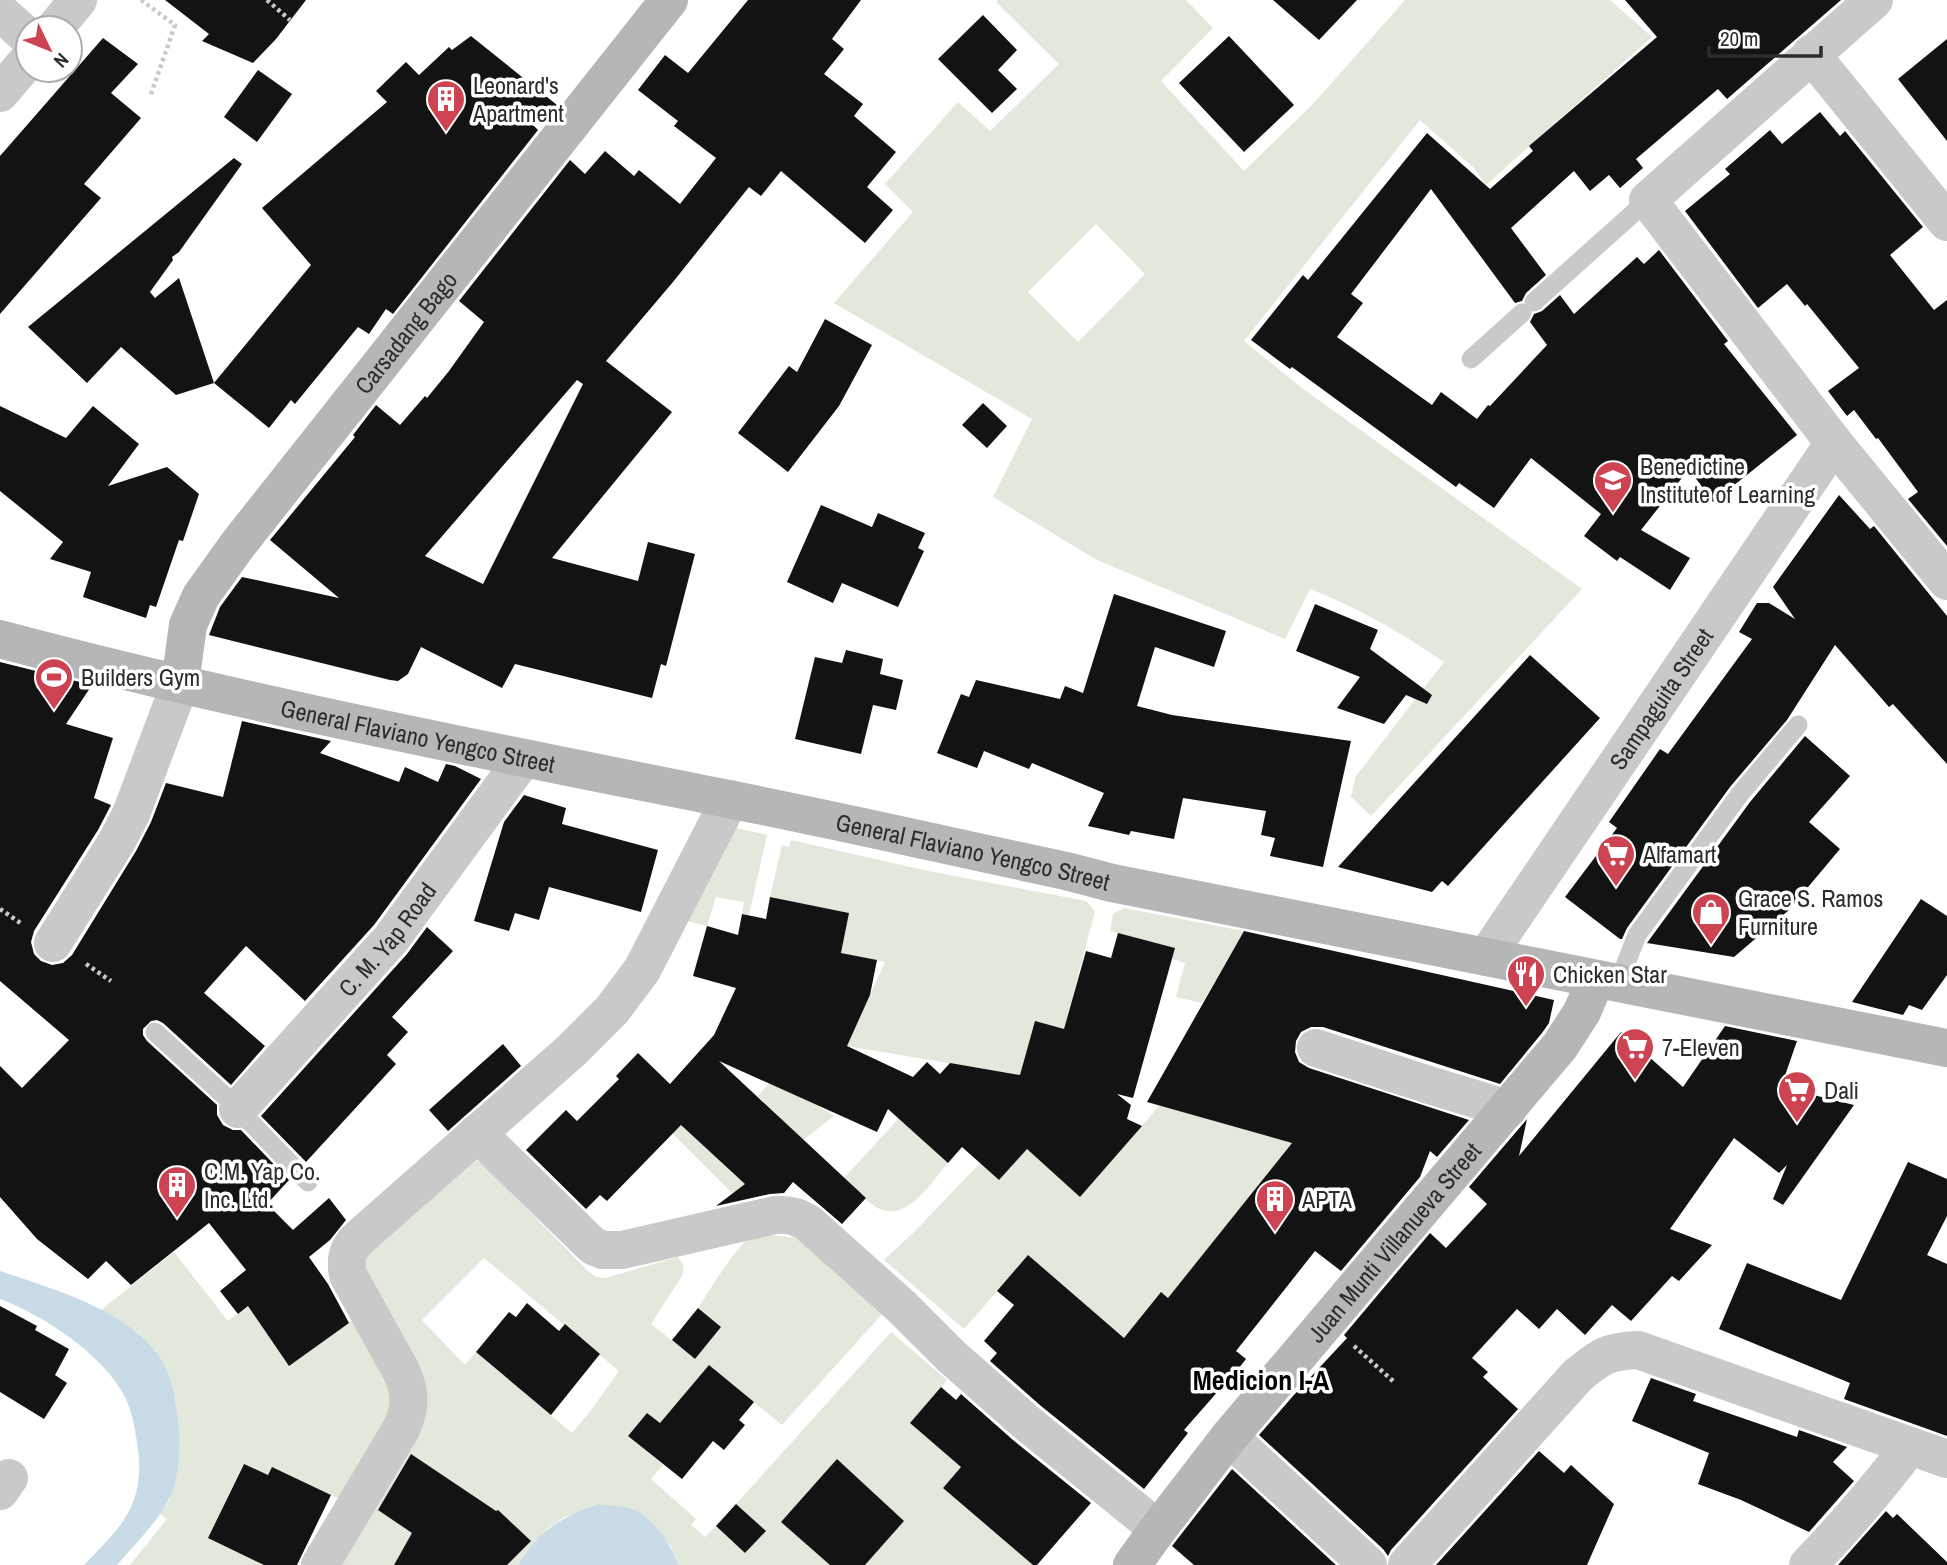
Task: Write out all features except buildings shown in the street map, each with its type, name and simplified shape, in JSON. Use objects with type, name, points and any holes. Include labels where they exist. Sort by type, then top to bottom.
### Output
[{"type":"main road","name":"Carsadang Bago","points":[[180,684],[188,625],[201,596],[231,553],[669,0]]},
{"type":"main road","name":"General Flaviano Yengco Street","points":[[0,639],[180,684],[523,759],[730,799],[1112,883],[1947,1048]]},
{"type":"main road","name":"Juan Munti Villanueva Street","points":[[1132,1565],[1229,1437],[1560,1046],[1607,982]]},
{"type":"street","points":[[66,14],[78,0]]},
{"type":"street","points":[[1874,0],[1648,200],[1834,443],[1947,581]]},
{"type":"street","points":[[0,12],[14,24]]},
{"type":"street","points":[[1811,54],[1947,222]]},
{"type":"street","points":[[0,93],[14,76]]},
{"type":"street","name":"Sampaguita Street","points":[[1486,957],[1834,443]]},
{"type":"street","points":[[53,943],[131,814],[180,684]]},
{"type":"street","name":"C. M. Yap Road","points":[[238,1109],[391,939],[523,759]]},
{"type":"street","points":[[320,1565],[401,1429],[408,1415],[410,1399],[401,1371],[348,1275],[346,1258],[353,1244],[590,1033],[622,998],[642,970],[730,799]]},
{"type":"street","points":[[1317,1048],[1429,1086],[1508,1108]]},
{"type":"street","points":[[477,1133],[593,1246],[603,1250],[622,1250],[775,1215],[801,1218],[885,1291],[934,1341],[1027,1423],[1158,1529]]},
{"type":"street","points":[[1407,1565],[1577,1376],[1596,1360],[1616,1351],[1638,1350],[1947,1459]]},
{"type":"street","points":[[1229,1437],[1368,1565]]},
{"type":"street","points":[[1808,1565],[1870,1498],[1910,1446]]},
{"type":"lane","points":[[1471,359],[1648,200]]},
{"type":"lane","points":[[1607,982],[1637,935],[1740,794],[1798,725]]},
{"type":"lane","points":[[155,1032],[238,1109],[308,1182]]},
{"type":"path","points":[[141,0],[175,25],[150,97]]},
{"type":"path","points":[[267,0],[290,20]]},
{"type":"path","points":[[1327,1321],[1392,1381]]},
{"type":"shaded area","points":[[1186,0],[1213,28],[1161,81],[1244,171],[1313,104],[1405,0],[1610,0],[1652,37],[1486,185],[1474,168],[1420,120],[1244,341],[1302,388],[1582,589],[1371,816],[1351,797],[1356,776],[1444,662],[1379,621],[1310,589],[1285,639],[1097,560],[993,497],[1032,419],[834,303],[913,212],[885,184],[958,102],[990,131],[1059,64],[996,2]],"holes":[[[1096,224],[1145,274],[1078,342],[1028,292]]]},
{"type":"shaded area","points":[[732,827],[767,835],[749,915],[742,914],[744,902],[716,897],[707,926],[682,920]]},
{"type":"shaded area","points":[[791,840],[928,871],[1086,901],[1095,911],[1064,1029],[1020,1075],[847,1046],[885,962],[841,953],[849,913],[770,897],[782,845],[789,847]]},
{"type":"shaded area","points":[[1124,908],[1244,931],[1202,1003],[1176,997],[1185,963],[1172,959],[1175,948],[1110,931],[1113,914]]},
{"type":"shaded area","points":[[774,1078],[834,1116],[733,1194],[673,1134],[681,1125],[730,1169],[779,1116],[758,1096]]},
{"type":"shaded area","points":[[1160,1105],[1292,1142],[1169,1298],[1162,1293],[1124,1338],[1028,1256],[964,1329],[884,1260],[980,1163],[999,1180],[1027,1149],[1080,1196]]},
{"type":"shaded area","points":[[899,1118],[948,1163],[917,1199],[898,1210],[887,1211],[872,1204],[844,1178]]},
{"type":"shaded area","points":[[476,1160],[483,1164],[596,1277],[605,1278],[678,1257],[684,1266],[682,1276],[651,1324],[695,1359],[721,1327],[698,1308],[737,1250],[754,1236],[798,1239],[884,1312],[782,1425],[709,1365],[660,1423],[647,1413],[628,1435],[663,1465],[651,1479],[696,1519],[691,1525],[705,1537],[716,1526],[745,1553],[765,1531],[736,1504],[891,1332],[947,1380],[911,1422],[961,1467],[943,1488],[1033,1565],[679,1565],[671,1547],[652,1524],[636,1511],[598,1504],[563,1518],[548,1528],[525,1553],[518,1565],[333,1565],[406,1451],[362,1257],[467,1162]],"holes":[[[484,1258],[619,1371],[572,1433],[476,1352],[465,1365],[422,1320]]]},
{"type":"shaded area","points":[[174,1252],[228,1321],[249,1306],[289,1365],[353,1320],[390,1390],[390,1413],[342,1500],[272,1467],[268,1475],[243,1464],[208,1538],[264,1565],[130,1565],[167,1519],[160,1514],[169,1501],[176,1479],[179,1435],[175,1399],[135,1331],[101,1310]]},
{"type":"water","points":[[0,1271],[73,1297],[122,1321],[142,1337],[159,1356],[170,1378],[179,1430],[179,1458],[174,1486],[156,1520],[117,1565],[84,1565],[120,1526],[135,1495],[139,1478],[138,1452],[127,1402],[103,1366],[71,1338],[35,1315],[0,1299]]},
{"type":"water","points":[[598,1504],[628,1508],[651,1521],[679,1565],[518,1565],[542,1534],[573,1514]]},
{"type":"place","name":"Leonard's Apartment","points":[[446,133]]},
{"type":"place","name":"Benedictine Institute of Learning","points":[[1613,514]]},
{"type":"place","name":"Builders Gym","points":[[54,711]]},
{"type":"place","name":"Alfamart","points":[[1616,888]]},
{"type":"place","name":"Grace S. Ramos Furniture","points":[[1711,946]]},
{"type":"place","name":"Chicken Star","points":[[1526,1008]]},
{"type":"place","name":"7-Eleven","points":[[1635,1081]]},
{"type":"place","name":"Dali","points":[[1797,1124]]},
{"type":"place","name":"C.M. Yap Co. Inc. Ltd.","points":[[177,1219]]},
{"type":"place","name":"APTA","points":[[1275,1233]]},
{"type":"district","name":"Medicion I-A","points":[[1261,1380]]}]
